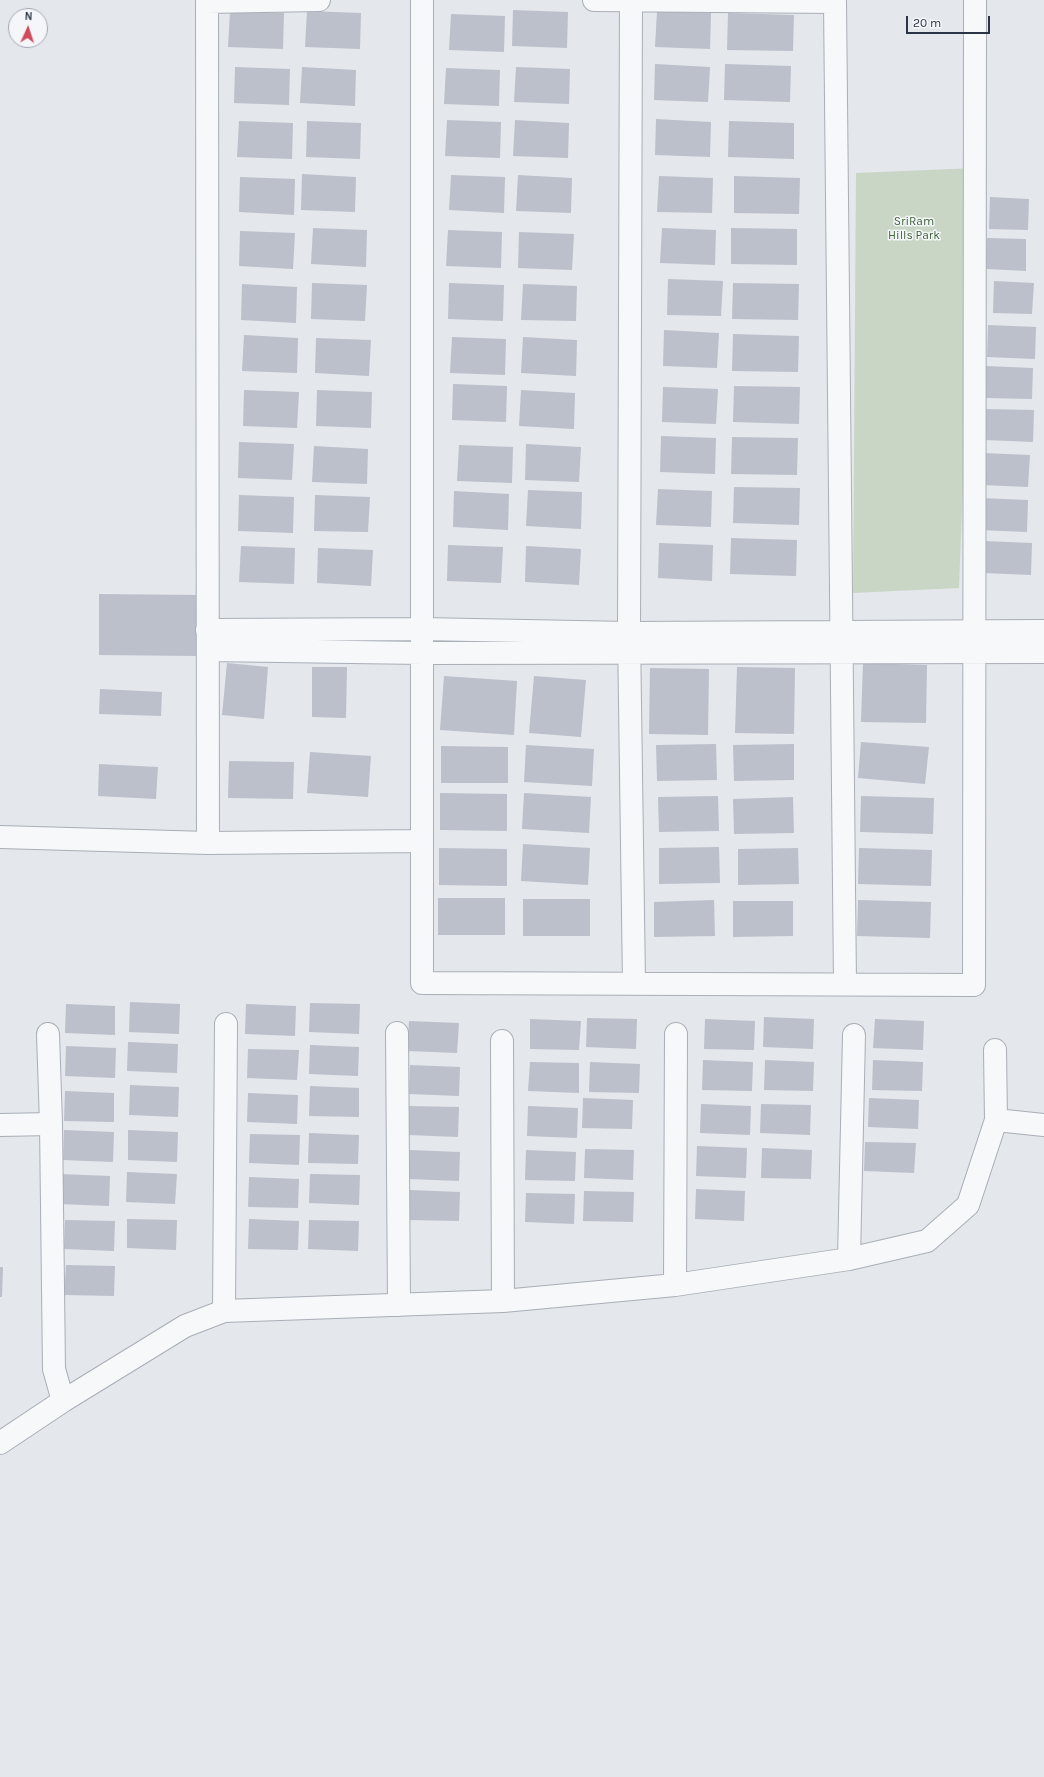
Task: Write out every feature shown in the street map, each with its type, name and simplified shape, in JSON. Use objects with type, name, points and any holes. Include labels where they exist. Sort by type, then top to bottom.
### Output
[{"type":"street","points":[[208,843],[207,2],[319,0]]},
{"type":"street","points":[[422,0],[422,983],[974,985],[975,0]]},
{"type":"street","points":[[594,0],[835,2],[845,984]]},
{"type":"street","points":[[631,0],[630,643],[634,984]]},
{"type":"street","points":[[208,640],[422,629],[630,643]]},
{"type":"street","points":[[975,642],[1044,631]]},
{"type":"street","points":[[208,640],[423,653],[630,643],[841,642],[975,642],[1044,652]]},
{"type":"street","points":[[0,837],[208,843],[422,842]]},
{"type":"street","points":[[224,1311],[226,1024]]},
{"type":"street","points":[[397,1033],[399,1305]]},
{"type":"street","points":[[48,1034],[52,1124],[54,1369],[63,1401]]},
{"type":"street","points":[[675,1285],[676,1034]]},
{"type":"street","points":[[849,1259],[854,1035]]},
{"type":"street","points":[[502,1041],[503,1301]]},
{"type":"street","points":[[0,1443],[63,1401],[185,1326],[224,1311],[503,1301],[675,1285],[849,1259],[927,1241],[968,1205],[996,1120],[995,1050]]},
{"type":"street","points":[[996,1120],[1044,1125]]},
{"type":"street","points":[[0,1125],[52,1124]]},
{"type":"green space","name":"SriRam Hills Park","points":[[975,168],[959,588],[853,593],[856,173]]},
{"type":"building","points":[[513,10],[568,12],[567,48],[512,46]]},
{"type":"building","points":[[230,11],[284,13],[283,49],[228,47]]},
{"type":"building","points":[[307,11],[361,13],[360,49],[305,47]]},
{"type":"building","points":[[657,11],[711,13],[710,49],[655,47]]},
{"type":"building","points":[[728,13],[794,15],[793,51],[727,50]]},
{"type":"building","points":[[451,14],[505,16],[504,52],[449,50]]},
{"type":"building","points":[[655,64],[710,67],[708,102],[654,100]]},
{"type":"building","points":[[725,64],[791,66],[790,102],[724,100]]},
{"type":"building","points":[[235,67],[290,69],[289,105],[234,103]]},
{"type":"building","points":[[302,67],[356,70],[355,106],[300,103]]},
{"type":"building","points":[[516,67],[570,69],[569,104],[514,102]]},
{"type":"building","points":[[446,68],[500,70],[499,106],[444,104]]},
{"type":"building","points":[[656,119],[711,122],[710,157],[655,155]]},
{"type":"building","points":[[447,120],[501,122],[500,158],[445,156]]},
{"type":"building","points":[[515,120],[569,123],[568,158],[513,156]]},
{"type":"building","points":[[239,121],[293,123],[292,159],[237,157]]},
{"type":"building","points":[[307,121],[361,123],[360,159],[306,157]]},
{"type":"building","points":[[729,121],[794,123],[794,159],[728,157]]},
{"type":"building","points":[[302,174],[356,177],[355,212],[301,210]]},
{"type":"building","points":[[451,175],[505,177],[504,213],[449,210]]},
{"type":"building","points":[[518,175],[572,178],[571,213],[516,211]]},
{"type":"building","points":[[659,176],[713,178],[712,213],[657,212]]},
{"type":"building","points":[[734,176],[800,178],[799,214],[734,213]]},
{"type":"building","points":[[240,177],[295,179],[294,215],[239,212]]},
{"type":"building","points":[[990,197],[1029,199],[1028,230],[989,229]]},
{"type":"building","points":[[313,228],[367,230],[366,267],[311,264]]},
{"type":"building","points":[[662,228],[716,230],[715,265],[660,263]]},
{"type":"building","points":[[731,228],[797,229],[797,265],[731,264]]},
{"type":"building","points":[[448,230],[502,232],[501,268],[446,266]]},
{"type":"building","points":[[240,231],[295,233],[293,269],[239,266]]},
{"type":"building","points":[[519,232],[574,234],[572,270],[518,268]]},
{"type":"building","points":[[987,238],[1026,239],[1026,271],[986,269]]},
{"type":"building","points":[[668,279],[723,281],[721,316],[667,315]]},
{"type":"building","points":[[994,281],[1034,283],[1032,314],[993,313]]},
{"type":"building","points":[[312,283],[367,285],[365,321],[311,319]]},
{"type":"building","points":[[449,283],[504,285],[503,321],[448,319]]},
{"type":"building","points":[[733,283],[799,284],[798,320],[732,319]]},
{"type":"building","points":[[242,284],[297,287],[296,323],[241,320]]},
{"type":"building","points":[[523,284],[577,286],[576,321],[521,320]]},
{"type":"building","points":[[988,325],[1036,327],[1035,359],[987,357]]},
{"type":"building","points":[[664,330],[719,333],[717,368],[663,366]]},
{"type":"building","points":[[733,334],[799,336],[798,372],[732,371]]},
{"type":"building","points":[[244,335],[298,338],[297,373],[242,371]]},
{"type":"building","points":[[452,337],[506,339],[505,375],[450,373]]},
{"type":"building","points":[[523,337],[577,340],[576,376],[521,373]]},
{"type":"building","points":[[316,338],[371,340],[369,376],[315,373]]},
{"type":"building","points":[[986,366],[1033,368],[1032,399],[985,398]]},
{"type":"building","points":[[453,384],[507,386],[506,422],[452,420]]},
{"type":"building","points":[[734,386],[800,387],[799,424],[733,422]]},
{"type":"building","points":[[663,387],[718,389],[716,424],[662,422]]},
{"type":"building","points":[[244,390],[299,392],[297,428],[243,426]]},
{"type":"building","points":[[317,390],[372,392],[371,428],[316,426]]},
{"type":"building","points":[[521,390],[575,393],[574,429],[519,426]]},
{"type":"building","points":[[986,409],[1034,410],[1033,442],[985,440]]},
{"type":"building","points":[[661,436],[716,438],[715,474],[660,472]]},
{"type":"building","points":[[732,437],[798,438],[797,475],[731,474]]},
{"type":"building","points":[[239,442],[294,444],[292,480],[238,478]]},
{"type":"building","points":[[526,444],[581,447],[579,482],[525,480]]},
{"type":"building","points":[[459,445],[513,447],[512,483],[457,481]]},
{"type":"building","points":[[314,446],[368,449],[367,484],[312,482]]},
{"type":"building","points":[[982,453],[1030,455],[1028,487],[981,485]]},
{"type":"building","points":[[734,487],[800,488],[799,525],[733,523]]},
{"type":"building","points":[[658,489],[712,491],[711,527],[656,525]]},
{"type":"building","points":[[528,490],[582,492],[581,529],[526,526]]},
{"type":"building","points":[[454,491],[509,494],[508,530],[453,527]]},
{"type":"building","points":[[239,495],[294,497],[293,533],[238,531]]},
{"type":"building","points":[[315,495],[370,497],[368,532],[314,531]]},
{"type":"building","points":[[980,498],[1028,500],[1027,532],[979,530]]},
{"type":"building","points":[[731,538],[797,540],[796,576],[730,574]]},
{"type":"building","points":[[984,541],[1032,543],[1031,575],[983,573]]},
{"type":"building","points":[[659,543],[713,545],[712,581],[658,578]]},
{"type":"building","points":[[448,545],[503,547],[501,583],[447,581]]},
{"type":"building","points":[[241,546],[295,548],[294,584],[239,582]]},
{"type":"building","points":[[526,546],[581,549],[579,585],[525,582]]},
{"type":"building","points":[[318,548],[373,550],[371,586],[317,583]]},
{"type":"building","points":[[99,594],[196,595],[196,656],[99,655]]},
{"type":"building","points":[[227,663],[268,667],[264,719],[222,715]]},
{"type":"building","points":[[863,663],[927,665],[926,723],[861,722]]},
{"type":"building","points":[[312,667],[347,667],[346,718],[312,717]]},
{"type":"building","points":[[737,667],[795,668],[794,734],[735,733]]},
{"type":"building","points":[[650,668],[709,669],[708,735],[649,734]]},
{"type":"building","points":[[444,676],[517,681],[514,735],[440,730]]},
{"type":"building","points":[[534,676],[586,680],[581,737],[529,733]]},
{"type":"building","points":[[100,689],[162,692],[161,716],[99,714]]},
{"type":"building","points":[[861,742],[929,747],[925,784],[858,778]]},
{"type":"building","points":[[716,744],[717,780],[657,781],[656,745]]},
{"type":"building","points":[[794,744],[794,780],[734,781],[733,745]]},
{"type":"building","points":[[526,745],[594,749],[592,786],[524,782]]},
{"type":"building","points":[[441,746],[508,747],[508,783],[441,783]]},
{"type":"building","points":[[310,752],[371,756],[368,797],[307,793]]},
{"type":"building","points":[[229,761],[294,762],[293,799],[228,798]]},
{"type":"building","points":[[99,764],[158,767],[156,799],[98,796]]},
{"type":"building","points":[[440,793],[507,794],[507,831],[440,830]]},
{"type":"building","points":[[524,793],[591,797],[589,833],[522,829]]},
{"type":"building","points":[[718,796],[719,831],[659,832],[658,797]]},
{"type":"building","points":[[861,796],[934,798],[933,834],[860,832]]},
{"type":"building","points":[[793,797],[794,833],[734,834],[733,799]]},
{"type":"building","points":[[523,844],[590,848],[588,885],[521,881]]},
{"type":"building","points":[[719,847],[720,883],[659,884],[659,848]]},
{"type":"building","points":[[439,848],[507,849],[507,886],[439,885]]},
{"type":"building","points":[[798,848],[799,884],[738,885],[738,849]]},
{"type":"building","points":[[859,848],[932,850],[931,886],[858,884]]},
{"type":"building","points":[[438,898],[505,898],[505,935],[438,935]]},
{"type":"building","points":[[523,899],[590,899],[590,936],[523,936]]},
{"type":"building","points":[[714,900],[715,936],[654,937],[654,902]]},
{"type":"building","points":[[858,900],[931,902],[930,938],[857,936]]},
{"type":"building","points":[[733,901],[793,901],[793,936],[733,937]]},
{"type":"building","points":[[130,1002],[180,1004],[179,1034],[129,1032]]},
{"type":"building","points":[[310,1003],[360,1004],[359,1034],[309,1032]]},
{"type":"building","points":[[66,1004],[115,1006],[115,1035],[65,1033]]},
{"type":"building","points":[[246,1004],[296,1006],[295,1036],[245,1034]]},
{"type":"building","points":[[764,1017],[814,1019],[813,1049],[763,1047]]},
{"type":"building","points":[[587,1018],[637,1019],[636,1049],[586,1047]]},
{"type":"building","points":[[530,1019],[581,1021],[579,1050],[530,1049]]},
{"type":"building","points":[[705,1019],[755,1021],[754,1050],[704,1049]]},
{"type":"building","points":[[875,1019],[924,1021],[923,1050],[873,1048]]},
{"type":"building","points":[[409,1021],[459,1023],[457,1053],[407,1051]]},
{"type":"building","points":[[128,1042],[178,1044],[177,1073],[127,1071]]},
{"type":"building","points":[[310,1045],[359,1047],[358,1076],[309,1074]]},
{"type":"building","points":[[66,1046],[116,1048],[115,1078],[65,1076]]},
{"type":"building","points":[[248,1049],[299,1050],[297,1080],[247,1078]]},
{"type":"building","points":[[703,1060],[753,1062],[752,1091],[702,1090]]},
{"type":"building","points":[[765,1060],[814,1062],[813,1091],[764,1090]]},
{"type":"building","points":[[873,1060],[923,1062],[922,1091],[872,1090]]},
{"type":"building","points":[[530,1062],[579,1063],[579,1093],[528,1091]]},
{"type":"building","points":[[590,1062],[640,1064],[639,1093],[589,1092]]},
{"type":"building","points":[[410,1065],[460,1067],[459,1096],[409,1094]]},
{"type":"building","points":[[130,1085],[179,1087],[178,1117],[129,1115]]},
{"type":"building","points":[[310,1086],[359,1088],[359,1117],[309,1116]]},
{"type":"building","points":[[65,1091],[114,1093],[114,1122],[64,1121]]},
{"type":"building","points":[[248,1093],[298,1095],[297,1124],[247,1122]]},
{"type":"building","points":[[583,1098],[633,1100],[632,1129],[582,1128]]},
{"type":"building","points":[[869,1098],[919,1100],[918,1129],[868,1127]]},
{"type":"building","points":[[701,1104],[751,1106],[750,1135],[700,1133]]},
{"type":"building","points":[[761,1104],[811,1105],[810,1135],[760,1133]]},
{"type":"building","points":[[409,1106],[459,1107],[458,1137],[408,1135]]},
{"type":"building","points":[[528,1106],[578,1108],[577,1138],[527,1136]]},
{"type":"building","points":[[64,1130],[114,1132],[113,1162],[63,1160]]},
{"type":"building","points":[[128,1130],[178,1132],[177,1162],[128,1160]]},
{"type":"building","points":[[309,1133],[359,1135],[358,1164],[308,1163]]},
{"type":"building","points":[[250,1134],[300,1135],[299,1165],[249,1163]]},
{"type":"building","points":[[865,1142],[916,1143],[914,1173],[864,1171]]},
{"type":"building","points":[[697,1146],[747,1148],[746,1178],[696,1176]]},
{"type":"building","points":[[762,1148],[812,1150],[811,1179],[761,1178]]},
{"type":"building","points":[[585,1149],[634,1150],[633,1180],[584,1178]]},
{"type":"building","points":[[410,1150],[460,1152],[459,1181],[409,1179]]},
{"type":"building","points":[[526,1150],[576,1152],[575,1181],[525,1180]]},
{"type":"building","points":[[127,1172],[177,1174],[175,1204],[126,1202]]},
{"type":"building","points":[[60,1174],[110,1176],[109,1206],[59,1204]]},
{"type":"building","points":[[310,1174],[360,1175],[359,1205],[309,1203]]},
{"type":"building","points":[[249,1177],[299,1179],[298,1208],[248,1207]]},
{"type":"building","points":[[696,1189],[745,1191],[744,1221],[695,1219]]},
{"type":"building","points":[[410,1190],[460,1192],[459,1221],[409,1220]]},
{"type":"building","points":[[584,1191],[634,1192],[633,1222],[583,1221]]},
{"type":"building","points":[[526,1193],[575,1194],[574,1224],[525,1222]]},
{"type":"building","points":[[127,1219],[177,1220],[176,1250],[127,1248]]},
{"type":"building","points":[[249,1219],[299,1221],[298,1250],[248,1249]]},
{"type":"building","points":[[65,1220],[115,1221],[114,1251],[64,1249]]},
{"type":"building","points":[[309,1220],[359,1221],[358,1251],[308,1249]]},
{"type":"building","points":[[66,1265],[115,1266],[114,1296],[64,1295]]},
{"type":"building","points":[[0,1267],[3,1267],[2,1297],[0,1297]]}]
